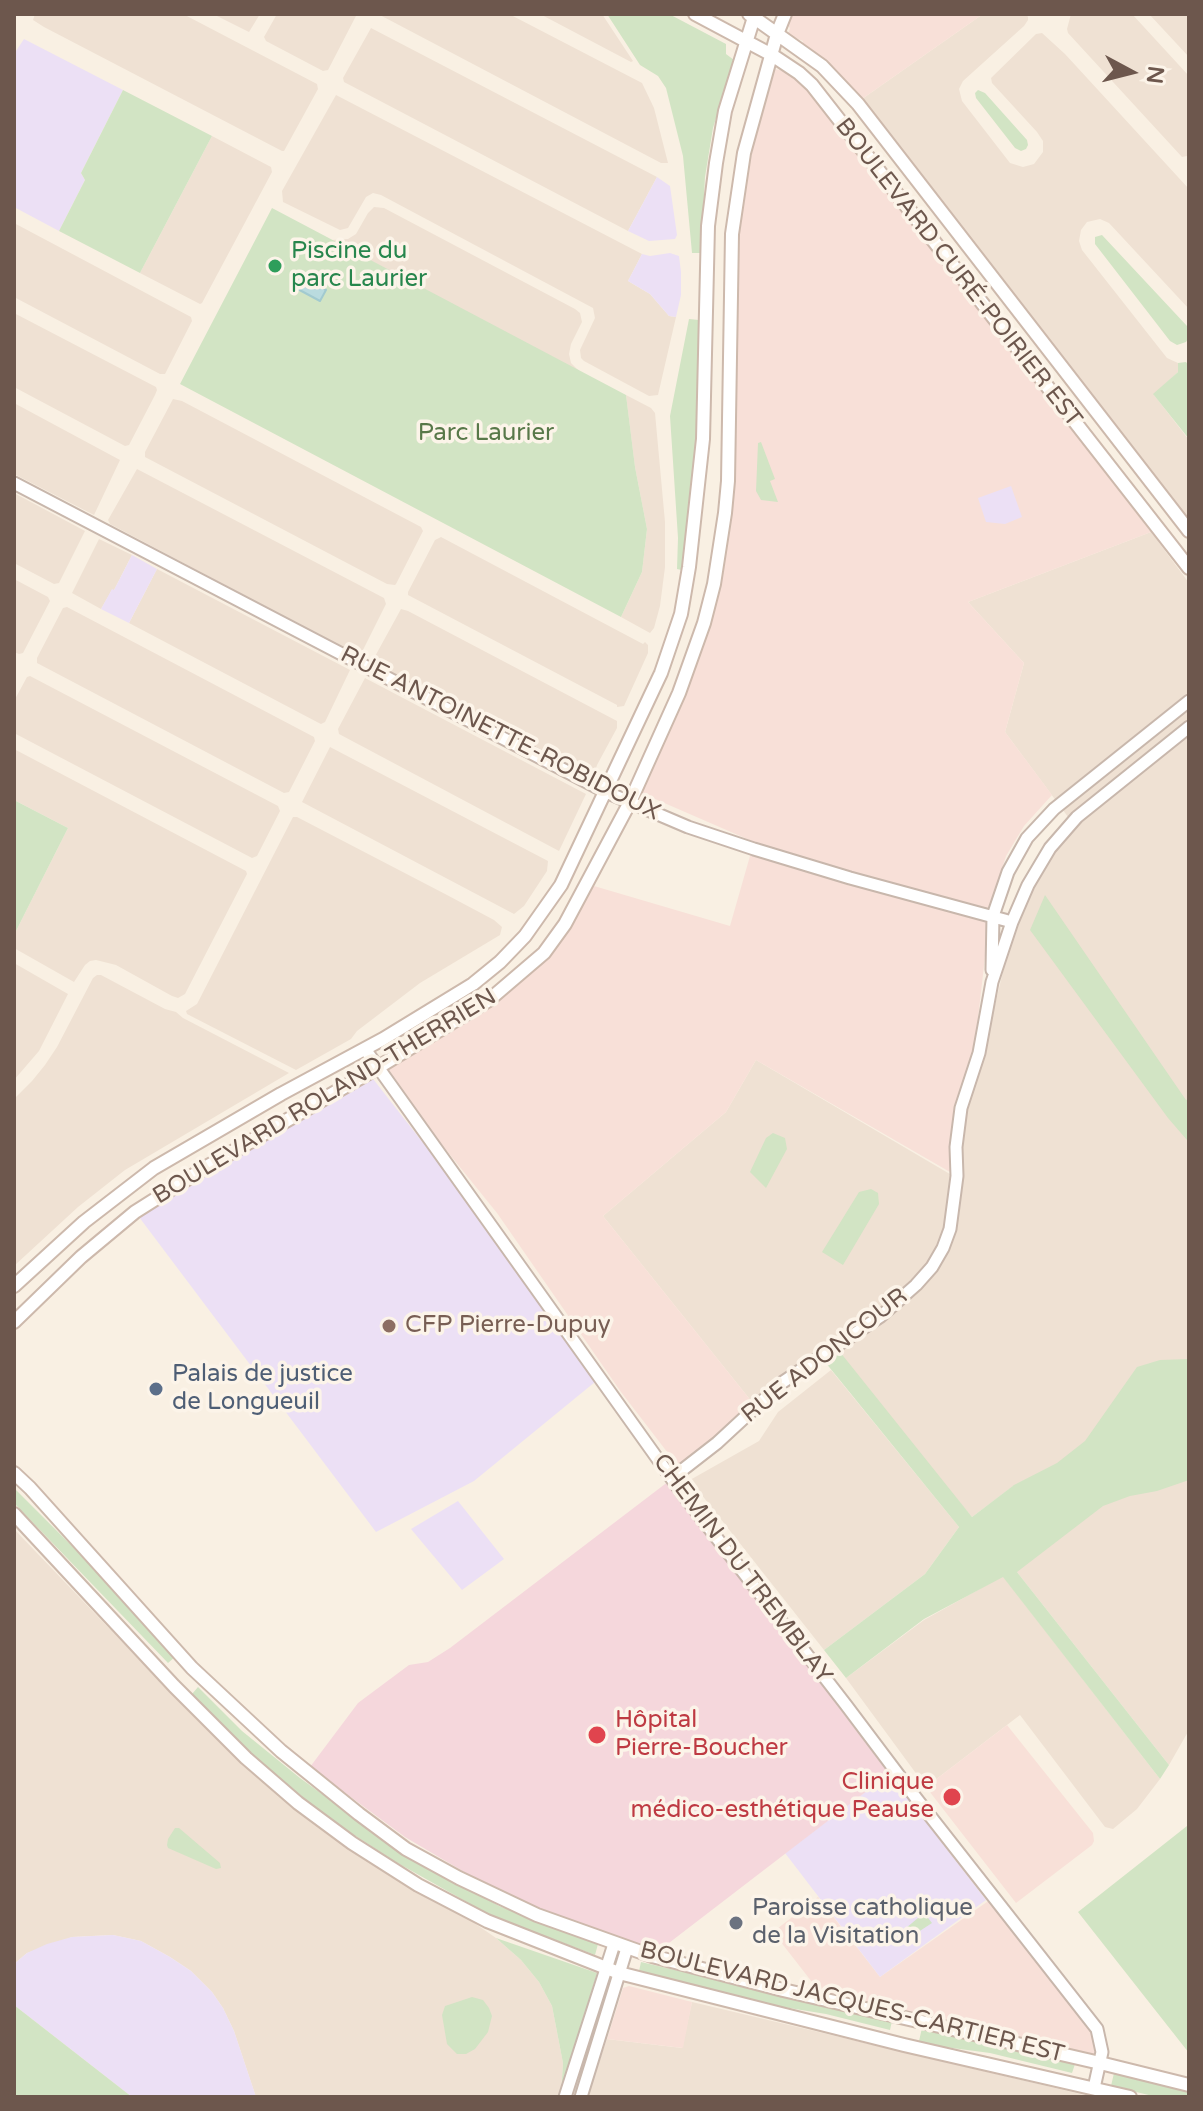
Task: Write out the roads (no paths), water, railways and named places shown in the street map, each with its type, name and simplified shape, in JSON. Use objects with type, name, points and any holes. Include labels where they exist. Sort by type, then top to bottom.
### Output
[{"type":"main road","name":"BOULEVARD CURÉ-POIRIER EST","points":[[695,14],[772,55],[812,85],[1189,568]]},
{"type":"main road","name":"BOULEVARD ROLAND-THERRIEN","points":[[14,1322],[81,1257],[135,1212],[489,1000],[544,953],[565,924],[630,802],[693,659],[714,584],[728,481],[732,234],[744,153],[785,14]]},
{"type":"main road","name":"BOULEVARD CURÉ-POIRIER EST","points":[[753,15],[822,66],[858,104],[1189,531]]},
{"type":"main road","name":"BOULEVARD ROLAND-THERRIEN","points":[[14,1286],[84,1222],[154,1168],[473,984],[517,944],[561,885],[661,673],[681,614],[703,439],[708,226],[725,111],[753,15]]},
{"type":"main road","name":"BOULEVARD JACQUES-CARTIER EST","points":[[14,1473],[192,1668],[281,1751],[406,1849],[459,1878],[537,1915],[614,1944],[693,1968],[1189,2085]]},
{"type":"main road","name":"BOULEVARD JACQUES-CARTIER EST","points":[[14,1514],[235,1748],[298,1803],[352,1843],[418,1885],[487,1921],[619,1973],[904,2045],[1130,2097]]},
{"type":"street","name":"RUE ANTOINETTE-ROBIDOUX","points":[[14,483],[606,792],[688,827],[754,849],[1012,922]]},
{"type":"street","name":"RUE ADONCOUR","points":[[992,982],[993,916],[1008,872],[1027,838],[1054,809],[1189,701]]},
{"type":"street","name":"RUE ADONCOUR","points":[[672,1478],[717,1443],[783,1382],[881,1316],[932,1267],[950,1229],[961,1108],[979,1053],[992,982],[1028,885],[1050,848],[1077,817],[1189,727]]},
{"type":"street","name":"CHEMIN DU TREMBLAY","points":[[365,1049],[682,1493],[1097,2029],[1102,2050],[1094,2088]]},
{"type":"street","points":[[565,2097],[614,1944]]},
{"type":"street","points":[[581,2097],[627,1948]]},
{"type":"water","points":[[300,276],[326,290],[320,301],[294,287]]},
{"type":"place","name":"Piscine du parc Laurier","points":[[275,266]]},
{"type":"place","name":"CFP Pierre-Dupuy","points":[[389,1326]]},
{"type":"place","name":"Palais de justice de Longueuil","points":[[156,1389]]},
{"type":"place","name":"Hôpital Pierre-Boucher","points":[[597,1735]]},
{"type":"place","name":"Clinique médico-esthétique Peause","points":[[952,1797]]},
{"type":"place","name":"Paroisse catholique de la Visitation","points":[[736,1923]]},
{"type":"park label","name":"Parc Laurier","points":[[486,434]]}]
